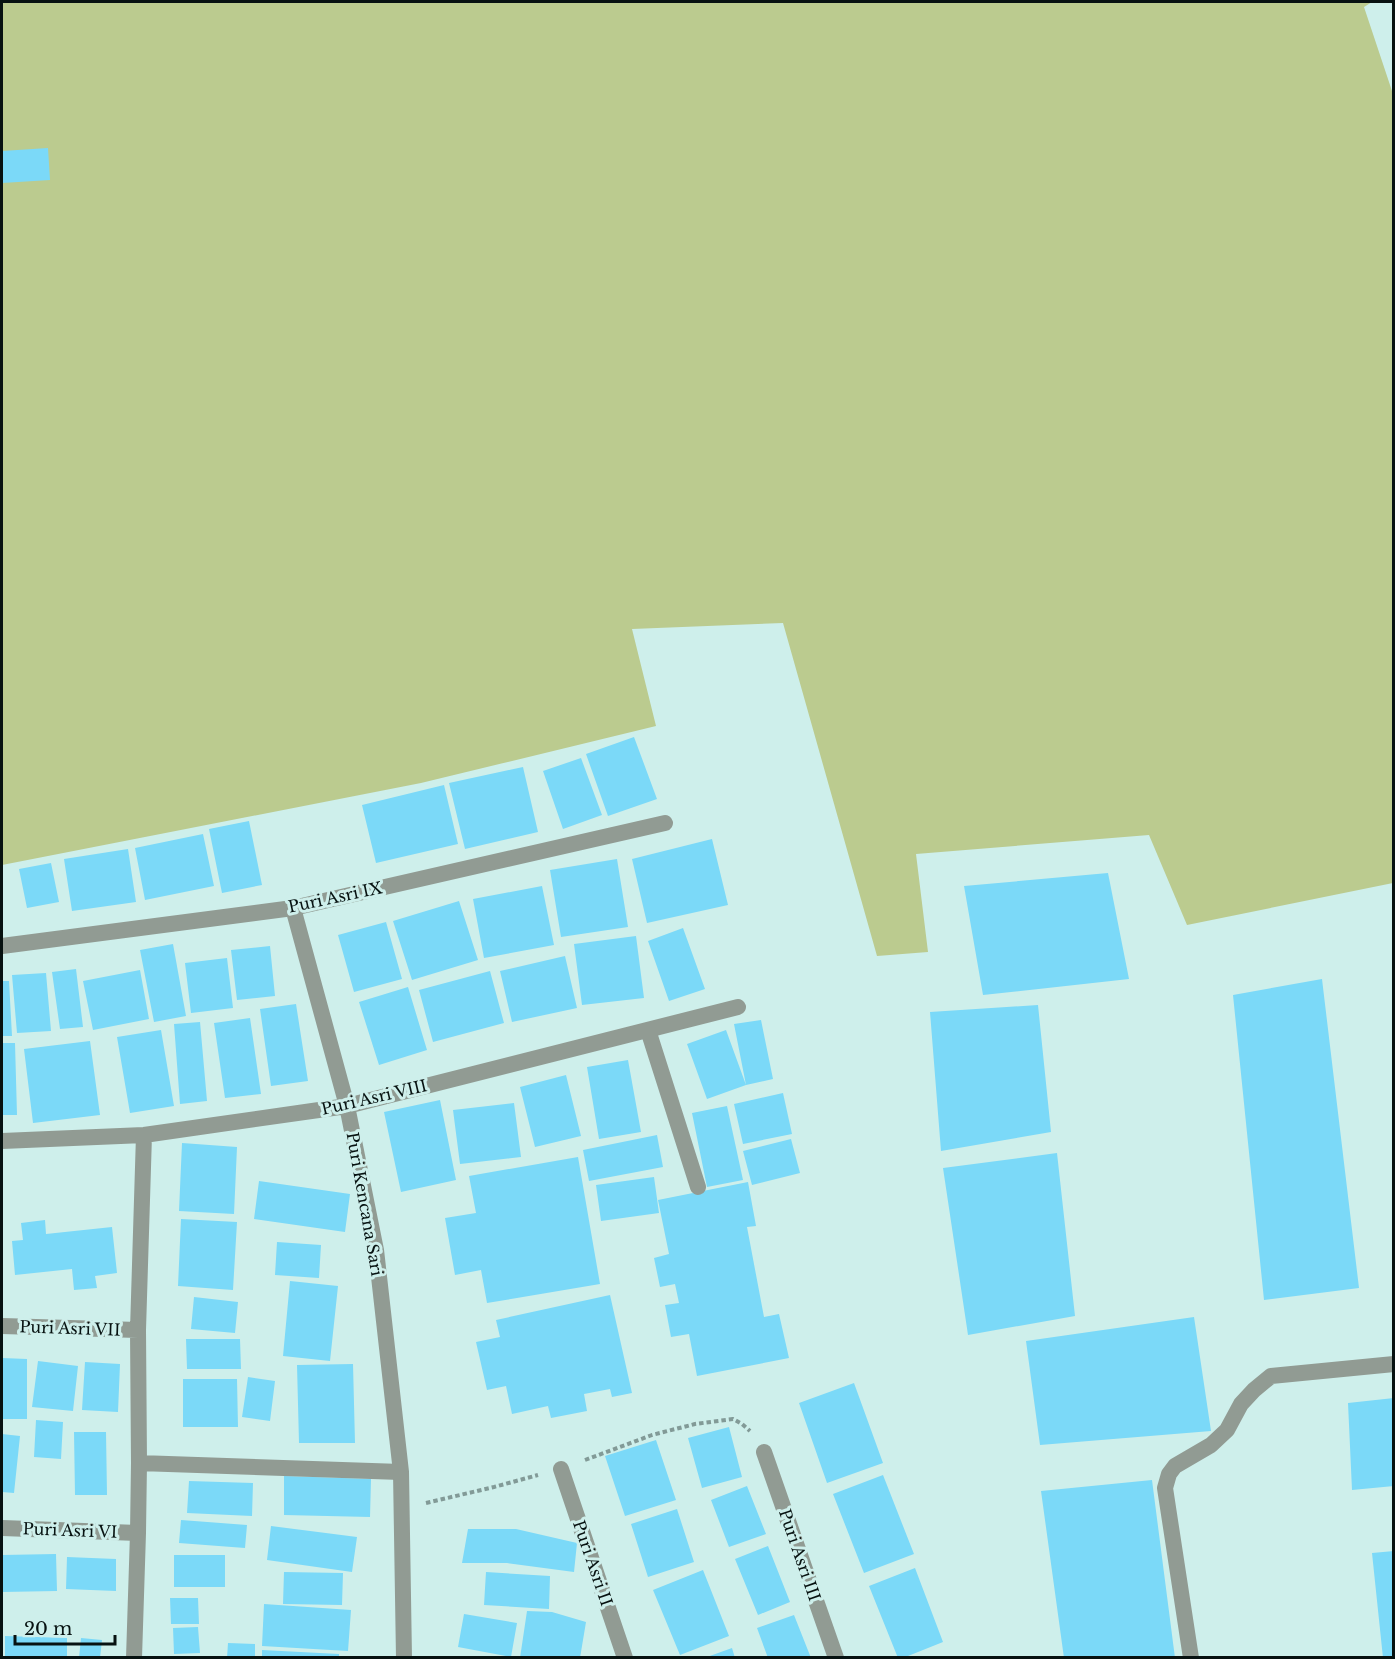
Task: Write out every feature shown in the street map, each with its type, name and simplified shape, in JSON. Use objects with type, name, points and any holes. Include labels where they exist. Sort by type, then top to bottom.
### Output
[{"type":"street","name":"Puri Asri IX","points":[[2,946],[293,908],[665,823]]},
{"type":"street","name":"Puri Kencana Sari","points":[[293,908],[347,1106],[376,1250],[401,1472],[405,1658]]},
{"type":"street","name":"Puri Asri VIII","points":[[2,1142],[144,1135],[347,1106],[738,1007]]},
{"type":"street","points":[[648,1030],[698,1187]]},
{"type":"street","points":[[134,1658],[140,1463],[138,1330],[144,1135]]},
{"type":"street","name":"Puri Asri VII","points":[[2,1326],[138,1330]]},
{"type":"street","points":[[1191,1658],[1165,1488],[1169,1473],[1175,1466],[1210,1445],[1227,1430],[1241,1404],[1271,1376],[1394,1364]]},
{"type":"street","name":"Puri Asri III","points":[[764,1452],[836,1658]]},
{"type":"street","points":[[140,1463],[401,1472]]},
{"type":"street","name":"Puri Asri II","points":[[561,1469],[625,1658]]},
{"type":"street","name":"Puri Asri VI","points":[[2,1528],[138,1533]]},
{"type":"path","points":[[402,1509],[561,1469],[652,1435],[695,1424],[733,1419],[750,1431],[764,1452]]},
{"type":"green space","points":[[2,2],[1372,2],[1364,7],[1394,97],[1393,883],[1187,925],[1149,835],[916,854],[928,952],[877,956],[783,623],[632,629],[656,726],[421,783],[2,865]]},
{"type":"building","points":[[48,148],[50,180],[2,183],[2,151]]},
{"type":"building","points":[[634,737],[657,799],[608,816],[586,754]]},
{"type":"building","points":[[581,758],[602,815],[563,829],[543,771]]},
{"type":"building","points":[[523,767],[538,832],[465,849],[449,783]]},
{"type":"building","points":[[444,785],[458,844],[376,863],[362,805]]},
{"type":"building","points":[[249,821],[262,885],[222,893],[209,829]]},
{"type":"building","points":[[203,834],[214,886],[145,900],[135,848]]},
{"type":"building","points":[[712,839],[728,905],[647,923],[632,859]]},
{"type":"building","points":[[128,849],[136,902],[72,911],[64,859]]},
{"type":"building","points":[[617,859],[628,927],[561,937],[550,870]]},
{"type":"building","points":[[51,863],[59,902],[27,908],[19,869]]},
{"type":"building","points":[[1108,873],[1129,979],[983,995],[964,886]]},
{"type":"building","points":[[542,886],[554,945],[484,958],[473,899]]},
{"type":"building","points":[[459,901],[478,960],[412,980],[393,921]]},
{"type":"building","points":[[386,922],[402,979],[354,992],[338,935]]},
{"type":"building","points":[[683,928],[705,989],[669,1001],[648,941]]},
{"type":"building","points":[[636,936],[644,998],[582,1005],[574,944]]},
{"type":"building","points":[[173,944],[186,1016],[154,1022],[140,950]]},
{"type":"building","points":[[270,946],[275,996],[237,1000],[231,950]]},
{"type":"building","points":[[565,956],[577,1008],[512,1022],[500,971]]},
{"type":"building","points":[[227,958],[233,1008],[191,1013],[185,963]]},
{"type":"building","points":[[76,969],[83,1027],[60,1029],[52,972]]},
{"type":"building","points":[[140,970],[149,1019],[93,1030],[83,981]]},
{"type":"building","points":[[490,971],[504,1023],[433,1042],[419,990]]},
{"type":"building","points":[[46,973],[51,1031],[17,1033],[12,975]]},
{"type":"building","points":[[1322,979],[1359,1288],[1264,1300],[1233,995]]},
{"type":"building","points":[[2,981],[9,981],[12,1036],[2,1036]]},
{"type":"building","points":[[408,987],[427,1050],[379,1065],[359,1002]]},
{"type":"building","points":[[296,1004],[308,1081],[271,1086],[260,1009]]},
{"type":"building","points":[[1038,1005],[1051,1132],[941,1151],[930,1012]]},
{"type":"building","points":[[250,1018],[261,1094],[225,1098],[214,1023]]},
{"type":"building","points":[[761,1020],[773,1079],[746,1085],[734,1024]]},
{"type":"building","points":[[200,1022],[207,1101],[180,1104],[174,1024]]},
{"type":"building","points":[[161,1030],[174,1106],[130,1113],[117,1037]]},
{"type":"building","points":[[726,1030],[746,1085],[707,1099],[687,1044]]},
{"type":"building","points":[[90,1041],[100,1115],[33,1123],[24,1049]]},
{"type":"building","points":[[2,1043],[15,1043],[17,1115],[2,1115]]},
{"type":"building","points":[[628,1060],[641,1132],[599,1139],[587,1067]]},
{"type":"building","points":[[566,1075],[581,1136],[535,1147],[520,1087]]},
{"type":"building","points":[[783,1093],[792,1134],[743,1144],[734,1104]]},
{"type":"building","points":[[440,1100],[456,1180],[401,1192],[384,1112]]},
{"type":"building","points":[[514,1103],[521,1157],[460,1164],[453,1110]]},
{"type":"building","points":[[727,1106],[743,1180],[707,1187],[692,1113]]},
{"type":"building","points":[[657,1135],[663,1167],[589,1181],[583,1150]]},
{"type":"building","points":[[791,1139],[800,1173],[752,1185],[743,1151]]},
{"type":"building","points":[[182,1143],[237,1147],[234,1214],[179,1211]]},
{"type":"building","points":[[1057,1153],[1075,1316],[968,1335],[943,1168]]},
{"type":"building","points":[[578,1157],[600,1284],[487,1303],[481,1270],[455,1275],[445,1218],[476,1213],[469,1176]]},
{"type":"building","points":[[654,1177],[659,1213],[601,1221],[596,1185]]},
{"type":"building","points":[[259,1181],[350,1194],[345,1232],[254,1219]]},
{"type":"building","points":[[748,1182],[756,1226],[747,1227],[764,1317],[779,1314],[789,1358],[697,1376],[689,1334],[671,1337],[665,1305],[679,1303],[675,1284],[660,1287],[654,1258],[669,1254],[658,1200]]},
{"type":"building","points":[[181,1219],[237,1222],[233,1290],[178,1286]]},
{"type":"building","points":[[45,1220],[46,1234],[112,1227],[117,1273],[95,1276],[97,1288],[74,1290],[72,1269],[15,1275],[12,1241],[23,1240],[21,1223]]},
{"type":"building","points":[[277,1242],[321,1245],[319,1278],[275,1275]]},
{"type":"building","points":[[290,1281],[338,1286],[330,1361],[283,1356]]},
{"type":"building","points":[[610,1295],[632,1393],[612,1397],[610,1389],[584,1394],[587,1411],[551,1418],[548,1406],[512,1414],[506,1386],[487,1390],[476,1342],[500,1337],[496,1320]]},
{"type":"building","points":[[194,1297],[238,1302],[235,1333],[191,1329]]},
{"type":"building","points":[[1194,1317],[1211,1431],[1040,1445],[1026,1341]]},
{"type":"building","points":[[186,1339],[240,1339],[241,1369],[187,1369]]},
{"type":"building","points":[[2,1358],[27,1359],[27,1419],[2,1419]]},
{"type":"building","points":[[38,1361],[78,1366],[73,1411],[32,1407]]},
{"type":"building","points":[[85,1362],[120,1364],[118,1412],[82,1410]]},
{"type":"building","points":[[353,1364],[355,1443],[299,1443],[297,1365]]},
{"type":"building","points":[[248,1377],[275,1381],[270,1421],[242,1417]]},
{"type":"building","points":[[183,1379],[237,1379],[238,1427],[183,1427]]},
{"type":"building","points":[[854,1383],[883,1463],[827,1483],[799,1403]]},
{"type":"building","points":[[1394,1398],[1394,1486],[1352,1490],[1348,1403]]},
{"type":"building","points":[[36,1420],[63,1422],[61,1459],[34,1457]]},
{"type":"building","points":[[729,1427],[742,1477],[702,1488],[688,1438]]},
{"type":"building","points":[[74,1432],[106,1432],[107,1495],[75,1495]]},
{"type":"building","points":[[2,1434],[20,1436],[14,1493],[2,1492]]},
{"type":"building","points":[[656,1440],[676,1500],[625,1516],[605,1456]]},
{"type":"building","points":[[883,1475],[914,1554],[864,1573],[833,1494]]},
{"type":"building","points":[[284,1476],[371,1479],[370,1517],[284,1515]]},
{"type":"building","points":[[1152,1480],[1175,1658],[1064,1658],[1041,1491]]},
{"type":"building","points":[[189,1481],[253,1483],[252,1516],[187,1513]]},
{"type":"building","points":[[747,1486],[766,1534],[729,1547],[711,1500]]},
{"type":"building","points":[[677,1509],[694,1562],[648,1577],[631,1524]]},
{"type":"building","points":[[181,1520],[247,1525],[245,1548],[179,1543]]},
{"type":"building","points":[[271,1526],[357,1537],[352,1572],[267,1560]]},
{"type":"building","points":[[468,1529],[516,1529],[577,1543],[574,1572],[507,1563],[462,1563]]},
{"type":"building","points":[[768,1546],[790,1602],[758,1615],[735,1559]]},
{"type":"building","points":[[1394,1551],[1394,1658],[1383,1658],[1372,1553]]},
{"type":"building","points":[[56,1554],[57,1591],[2,1592],[2,1555]]},
{"type":"building","points":[[174,1555],[225,1555],[225,1587],[174,1587]]},
{"type":"building","points":[[67,1557],[116,1559],[116,1591],[66,1589]]},
{"type":"building","points":[[915,1568],[943,1642],[898,1658],[869,1586]]},
{"type":"building","points":[[703,1570],[729,1636],[680,1655],[653,1590]]},
{"type":"building","points":[[284,1572],[343,1573],[342,1605],[283,1604]]},
{"type":"building","points":[[486,1572],[550,1576],[549,1609],[484,1605]]},
{"type":"building","points":[[170,1598],[198,1598],[199,1624],[171,1624]]},
{"type":"building","points":[[264,1604],[351,1610],[348,1651],[262,1646]]},
{"type":"building","points":[[527,1611],[552,1612],[586,1622],[580,1658],[547,1656],[520,1658]]},
{"type":"building","points":[[464,1614],[517,1623],[511,1657],[458,1647]]},
{"type":"building","points":[[794,1615],[811,1658],[768,1658],[757,1628]]},
{"type":"building","points":[[198,1627],[200,1653],[174,1654],[173,1628]]},
{"type":"building","points":[[5,1636],[67,1638],[67,1658],[5,1658]]},
{"type":"building","points":[[81,1638],[102,1640],[100,1658],[79,1658]]},
{"type":"building","points":[[228,1643],[255,1644],[255,1658],[227,1658]]},
{"type":"building","points":[[732,1648],[735,1658],[707,1658],[707,1657]]},
{"type":"building","points":[[262,1650],[339,1654],[339,1658],[262,1658]]}]
